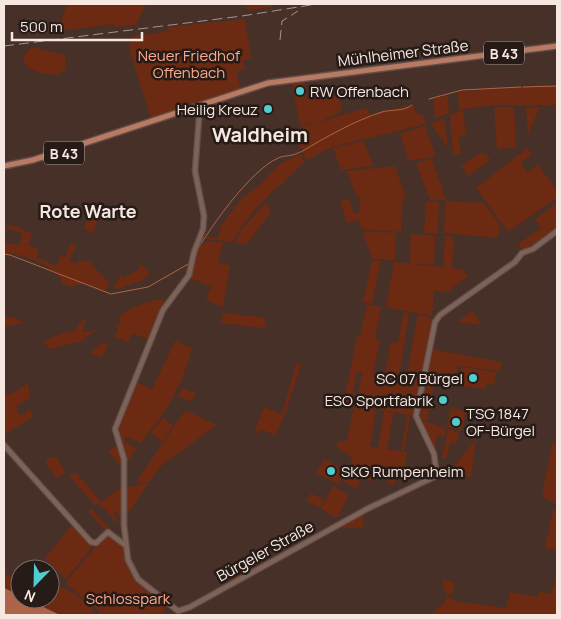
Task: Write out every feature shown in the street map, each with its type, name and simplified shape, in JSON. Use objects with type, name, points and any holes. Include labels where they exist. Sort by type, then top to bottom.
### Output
[{"type":"main road","name":"Mühlheimer Straße","points":[[4,168],[32,163],[151,122],[282,81],[557,46]]},
{"type":"street","points":[[176,613],[136,577],[130,564],[125,545],[124,459],[115,432],[163,310],[188,276],[194,252],[204,227],[204,216],[195,168],[199,117],[197,107]]},
{"type":"street","name":"Bürgeler Straße","points":[[176,613],[432,474],[435,463],[434,453],[416,416],[434,324],[441,314],[515,262],[521,257],[522,253],[526,254],[557,231]]},
{"type":"street","points":[[4,445],[90,541],[96,543],[108,532],[125,545]]},
{"type":"green space","points":[[67,4],[146,4],[136,25],[115,27],[114,24],[60,31],[58,30]]},
{"type":"green space","points":[[246,4],[272,4],[272,7],[247,10]]},
{"type":"green space","name":"Neuer Friedhof Offenbach","points":[[245,19],[251,58],[243,61],[245,69],[236,72],[241,88],[151,118],[130,52],[129,45],[133,36],[168,31],[168,27]]},
{"type":"green space","points":[[32,47],[65,55],[65,70],[55,75],[30,69],[26,65],[23,56]]},
{"type":"green space","points":[[304,82],[307,99],[331,96],[331,93],[340,92],[341,112],[317,123],[300,125],[292,83]]},
{"type":"green space","points":[[531,86],[557,86],[557,105],[483,106],[459,110],[458,92]]},
{"type":"green space","points":[[448,95],[449,113],[435,119],[433,99]]},
{"type":"green space","points":[[414,105],[415,112],[423,115],[426,124],[332,147],[307,160],[292,132],[301,130],[301,126],[318,123],[368,108],[368,112],[373,115],[382,111]]},
{"type":"green space","points":[[494,107],[514,107],[516,147],[497,149]]},
{"type":"green space","points":[[540,107],[528,134],[526,108]]},
{"type":"green space","points":[[463,110],[466,135],[459,136],[461,154],[453,155],[450,115]]},
{"type":"green space","points":[[444,118],[448,148],[431,124]]},
{"type":"green space","points":[[425,126],[436,157],[409,161],[400,134]]},
{"type":"green space","points":[[364,141],[373,166],[341,170],[333,148]]},
{"type":"green space","points":[[527,148],[532,154],[521,163],[527,172],[538,165],[557,190],[557,198],[508,232],[476,188]]},
{"type":"green space","points":[[480,153],[485,153],[491,160],[468,176],[461,166]]},
{"type":"green space","points":[[300,154],[305,162],[275,189],[247,219],[233,242],[206,239],[207,236],[218,239],[221,226],[241,199],[260,185],[278,165]]},
{"type":"green space","points":[[432,159],[446,200],[430,200],[416,163]]},
{"type":"green space","points":[[395,166],[406,197],[403,198],[401,232],[362,229],[358,220],[347,223],[340,201],[349,199],[354,214],[359,214],[360,197],[356,196],[347,171]]},
{"type":"green space","points":[[426,201],[439,202],[438,234],[424,233]]},
{"type":"green space","points":[[445,201],[484,203],[500,225],[498,238],[444,233]]},
{"type":"green space","points":[[267,202],[271,212],[247,244],[235,243],[241,230]]},
{"type":"green space","points":[[557,203],[557,228],[523,251],[518,244],[541,228],[535,219]]},
{"type":"green space","points":[[90,211],[100,214],[93,233],[84,229]]},
{"type":"green space","points":[[7,225],[16,226],[32,234],[28,245],[39,249],[36,257],[57,266],[61,255],[65,257],[71,243],[76,245],[69,261],[76,264],[80,260],[90,262],[109,283],[106,291],[83,283],[72,287],[62,283],[60,277],[54,271],[38,262],[19,255],[4,253],[4,243],[20,245],[22,233],[6,228]]},
{"type":"green space","points":[[365,231],[396,233],[395,261],[372,258],[363,233]]},
{"type":"green space","points":[[411,234],[435,236],[434,265],[410,263]]},
{"type":"green space","points":[[445,236],[454,237],[452,268],[463,270],[468,276],[447,292],[434,291],[432,316],[386,307],[394,262],[443,267]]},
{"type":"green space","points":[[209,241],[223,243],[218,262],[230,266],[223,307],[206,300],[211,286],[189,278],[196,251],[203,243]]},
{"type":"green space","points":[[372,260],[381,261],[372,304],[363,302]]},
{"type":"green space","points":[[140,263],[150,274],[142,280],[117,289],[113,288],[121,274],[124,278],[139,269]]},
{"type":"green space","points":[[160,299],[166,302],[149,340],[132,333],[128,342],[114,337],[119,328],[115,326],[121,321],[119,317],[138,305]]},
{"type":"green space","points":[[367,304],[381,307],[375,339],[380,340],[373,374],[385,376],[391,342],[398,343],[404,312],[409,313],[399,378],[406,380],[418,314],[432,319],[413,416],[356,405],[362,372],[357,372],[351,404],[344,402],[357,336],[360,337]]},
{"type":"green space","points":[[473,311],[481,325],[458,322],[458,321]]},
{"type":"green space","points":[[223,313],[266,318],[264,328],[221,323]]},
{"type":"green space","points":[[4,317],[17,318],[24,323],[4,327]]},
{"type":"green space","points":[[82,320],[86,321],[82,332],[98,330],[83,341],[50,349],[43,342],[62,333],[74,332]]},
{"type":"green space","points":[[175,341],[192,348],[183,376],[166,409],[141,443],[126,437],[124,442],[137,448],[126,463],[117,426],[134,381],[152,389]]},
{"type":"green space","points":[[104,342],[108,346],[101,358],[90,353]]},
{"type":"green space","points":[[432,349],[502,362],[500,371],[458,366],[452,387],[434,383],[427,421],[420,418]]},
{"type":"green space","points":[[296,364],[301,364],[284,417],[275,435],[261,429],[258,434],[254,433],[264,407],[282,414]]},
{"type":"green space","name":"SC 07 Bürgel","points":[[461,367],[488,371],[487,378],[489,371],[496,372],[494,385],[486,384],[485,389],[459,386]]},
{"type":"green space","points":[[28,383],[30,398],[17,405],[18,413],[22,415],[30,409],[34,416],[4,435],[4,395],[17,391]]},
{"type":"green space","points":[[182,388],[197,393],[190,402],[178,396]]},
{"type":"green space","points":[[354,405],[376,410],[370,446],[378,448],[384,411],[393,413],[387,449],[407,452],[404,470],[397,469],[394,486],[376,474],[370,482],[350,468],[352,458],[336,446],[339,441],[347,441]]},
{"type":"green space","name":"TSG 1847 OF-Bürgel","points":[[450,408],[466,411],[462,430],[448,427]]},
{"type":"green space","points":[[187,411],[217,425],[161,466],[149,482],[138,483],[137,481],[184,412]]},
{"type":"green space","points":[[407,416],[410,416],[404,451],[401,450]]},
{"type":"green space","points":[[163,417],[173,426],[162,442],[151,433]]},
{"type":"green space","points":[[420,420],[446,428],[445,436],[437,435],[435,448]]},
{"type":"green space","points":[[448,429],[459,433],[456,443],[450,444],[447,458],[442,458]]},
{"type":"green space","points":[[476,439],[471,477],[455,475],[451,470]]},
{"type":"green space","points":[[552,443],[557,444],[557,505],[542,496]]},
{"type":"green space","points":[[119,444],[122,468],[108,451]]},
{"type":"green space","points":[[57,457],[65,473],[57,478],[46,464],[47,459]]},
{"type":"green space","name":"SKG Rumpenheim","points":[[324,459],[345,470],[338,484],[316,473]]},
{"type":"green space","points":[[347,470],[362,478],[356,489],[342,480]]},
{"type":"green space","points":[[76,472],[101,502],[122,487],[122,519],[116,512],[113,514],[119,522],[117,523],[99,503],[95,505],[69,476]]},
{"type":"green space","points":[[149,483],[125,517],[126,487]]},
{"type":"green space","points":[[333,486],[349,495],[337,518],[321,509]]},
{"type":"green space","points":[[311,493],[324,500],[320,508],[307,501]]},
{"type":"green space","points":[[91,508],[109,528],[105,530],[88,511]]},
{"type":"green space","points":[[553,509],[557,510],[557,551],[545,548]]},
{"type":"green space","points":[[363,515],[364,528],[337,528]]},
{"type":"green space","points":[[72,525],[92,547],[67,578],[64,578],[60,574],[60,559],[45,558]]},
{"type":"green space","name":"Schlosspark","points":[[107,533],[123,545],[129,566],[138,580],[168,606],[160,615],[99,615],[99,611],[65,583]]},
{"type":"green space","points":[[246,567],[249,572],[234,581],[230,575]]},
{"type":"green space","points":[[4,574],[10,576],[10,591],[4,588]]},
{"type":"green space","points":[[555,578],[557,578],[557,615],[434,615],[433,613],[445,602],[447,595],[455,601],[506,608],[510,592],[537,597],[539,592],[551,593],[552,588],[554,588]]},
{"type":"green space","points":[[442,580],[455,582],[452,595],[445,592]]},
{"type":"green space","points":[[60,587],[78,596],[96,615],[60,615],[48,609],[60,609]]},
{"type":"shaded area","points":[[4,588],[10,591],[10,609],[48,609],[60,615],[4,615]]},
{"type":"waterway","points":[[523,87],[557,86]]},
{"type":"waterway","points":[[429,99],[462,90],[521,87]]},
{"type":"waterway","points":[[301,152],[361,120],[382,112],[401,110],[412,105]]},
{"type":"waterway","points":[[197,250],[222,213],[256,174],[278,158],[300,152]]},
{"type":"waterway","points":[[4,254],[111,294],[148,287],[190,263]]},
{"type":"railway","points":[[4,46],[242,16],[317,4]]},
{"type":"railway","points":[[280,40],[282,21],[298,11]]},
{"type":"place","name":"RW Offenbach","points":[[300,91]]},
{"type":"place","name":"Heilig Kreuz","points":[[268,109]]},
{"type":"place","name":"SC 07 Bürgel","points":[[473,378]]},
{"type":"place","name":"ESO Sportfabrik","points":[[443,400]]},
{"type":"place","name":"TSG 1847 OF-Bürgel","points":[[456,422]]},
{"type":"place","name":"SKG Rumpenheim","points":[[331,471]]},
{"type":"district","name":"Waldheim","points":[[260,134]]},
{"type":"district","name":"Rote Warte","points":[[88,211]]}]
